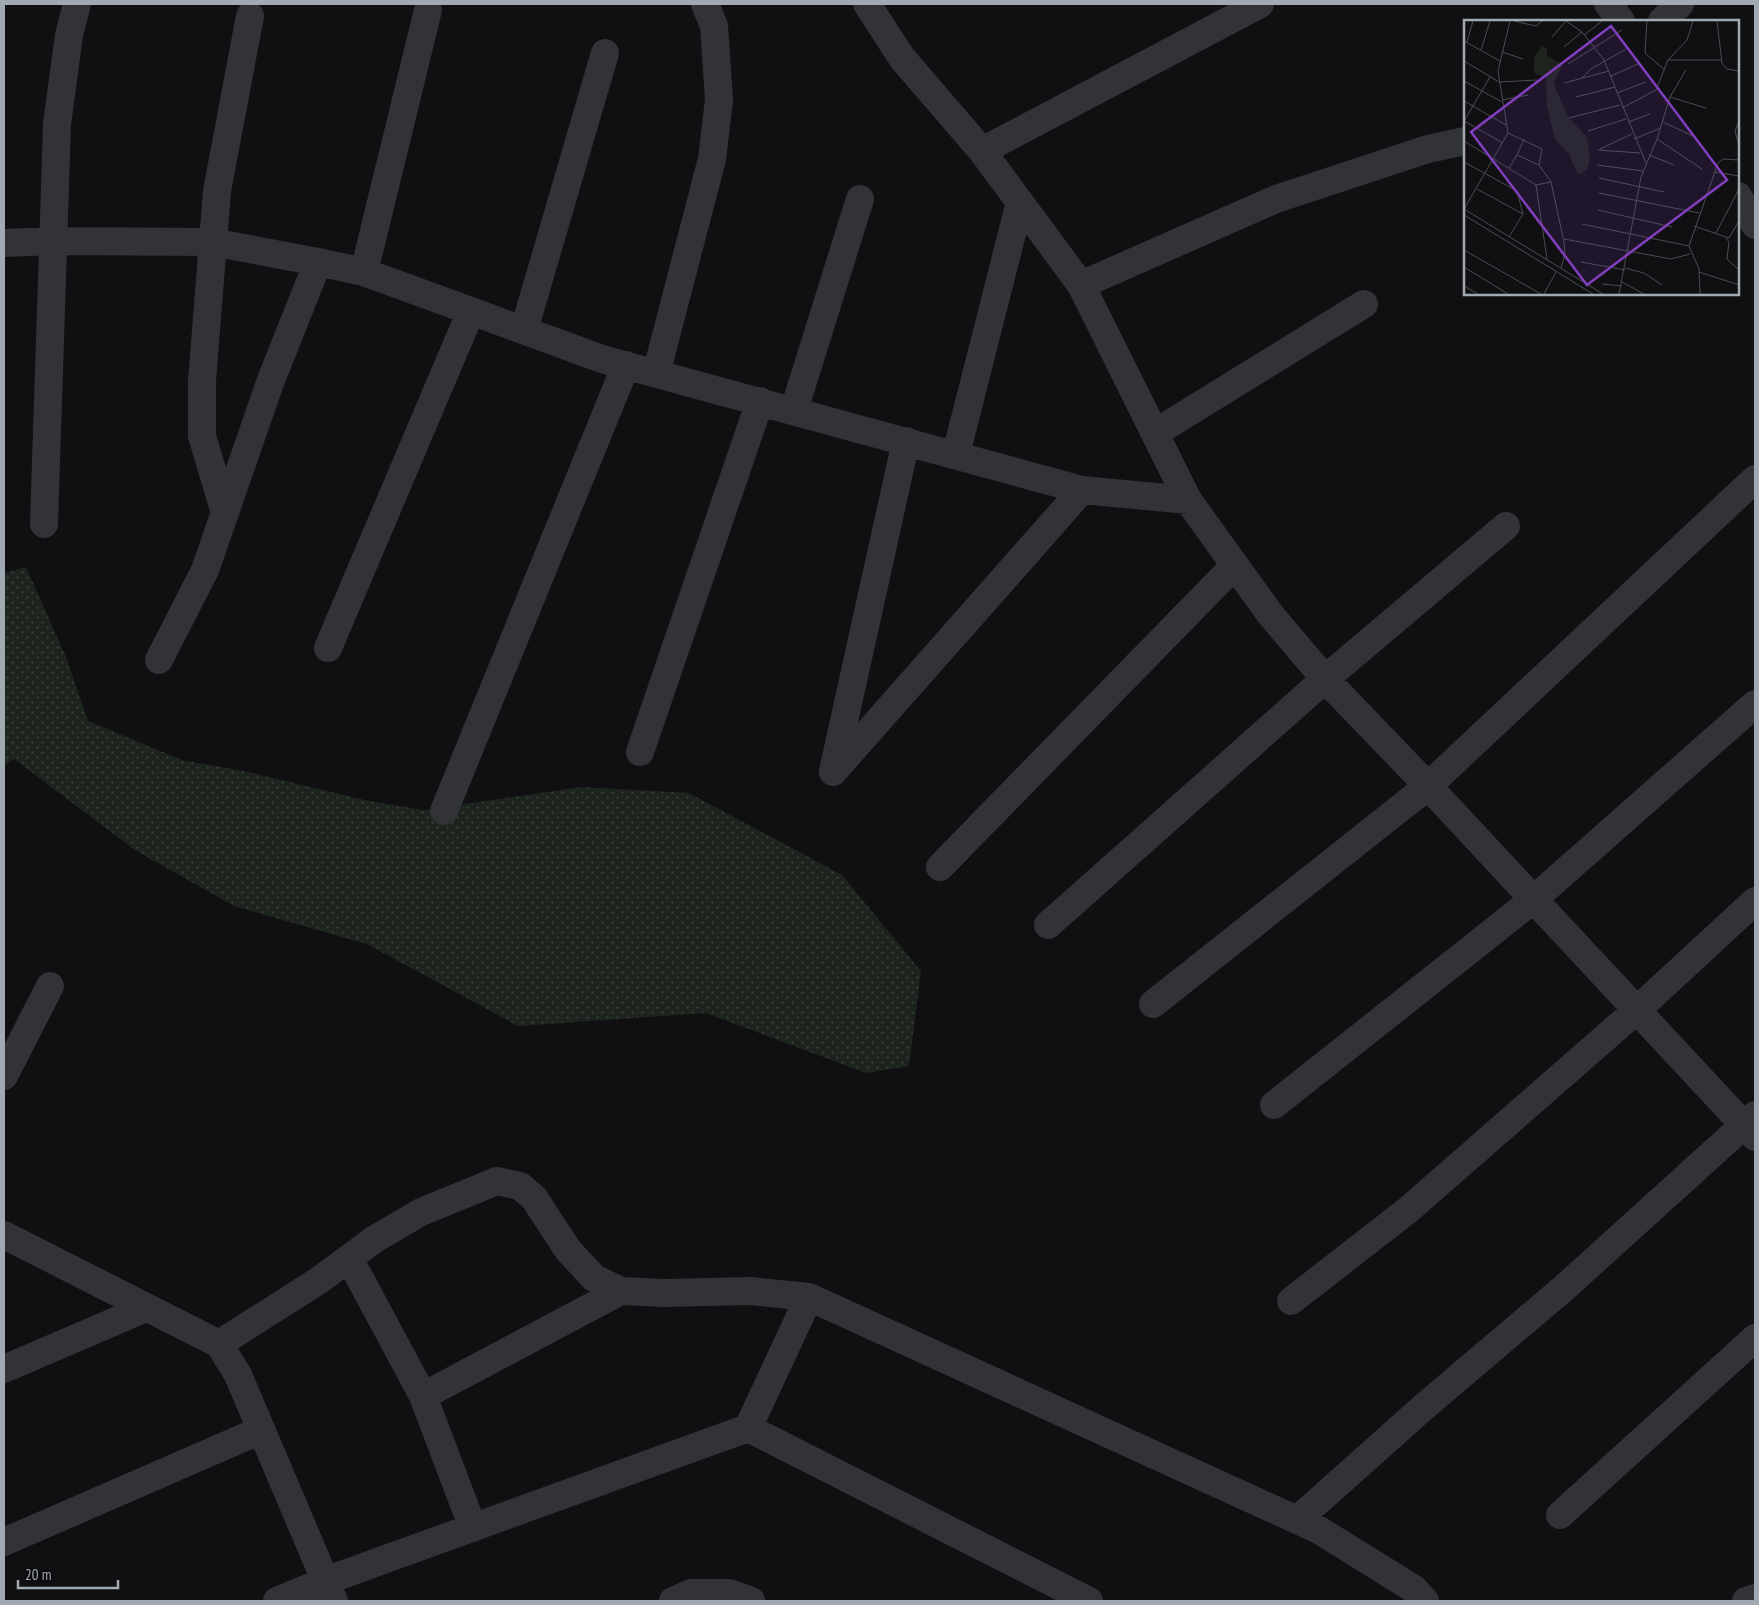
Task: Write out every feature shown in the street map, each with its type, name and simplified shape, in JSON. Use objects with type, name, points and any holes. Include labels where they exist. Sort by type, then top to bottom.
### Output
[{"type":"street","points":[[44,524],[55,241],[57,124],[69,35],[77,4]]},
{"type":"street","points":[[656,374],[712,159],[719,100],[714,26],[705,4]]},
{"type":"street","points":[[867,4],[902,58],[982,151],[1080,285],[1188,500],[1270,614],[1324,679],[1752,1126],[1297,1520]]},
{"type":"street","points":[[982,151],[1260,4]]},
{"type":"street","points":[[1608,4],[1620,20]]},
{"type":"street","points":[[1663,20],[1680,4]]},
{"type":"street","points":[[364,272],[428,10]]},
{"type":"street","points":[[225,513],[202,436],[202,381],[217,191],[250,16]]},
{"type":"street","points":[[524,330],[605,53]]},
{"type":"street","points":[[1080,285],[1276,199],[1428,149],[1464,141]]},
{"type":"street","points":[[1739,198],[1755,225]]},
{"type":"street","points":[[794,410],[860,199]]},
{"type":"street","points":[[956,454],[1020,202]]},
{"type":"street","points":[[4,243],[55,241],[212,242],[318,262],[364,272],[602,359],[656,374],[956,454],[1082,490],[1188,500]]},
{"type":"street","points":[[159,660],[204,570],[271,380],[318,262]]},
{"type":"street","points":[[1155,433],[1364,304]]},
{"type":"street","points":[[328,648],[471,311]]},
{"type":"street","points":[[444,811],[626,365]]},
{"type":"street","points":[[640,752],[760,401]]},
{"type":"street","points":[[906,441],[833,772],[1082,490]]},
{"type":"street","points":[[1153,1004],[1428,786],[1755,479]]},
{"type":"street","points":[[1048,925],[1324,679],[1506,526]]},
{"type":"street","points":[[940,867],[1235,565]]},
{"type":"street","points":[[1274,1105],[1534,899],[1755,704]]},
{"type":"street","points":[[1290,1301],[1408,1210],[1638,1009],[1755,901]]},
{"type":"street","points":[[4,1076],[50,986]]},
{"type":"street","points":[[219,1344],[318,1280],[375,1239],[421,1212],[497,1181],[520,1186],[534,1198],[568,1250],[594,1278],[621,1291],[664,1293],[750,1292],[808,1297],[1319,1530],[1414,1589],[1425,1601]]},
{"type":"street","points":[[4,1235],[219,1344],[238,1375],[330,1591]]},
{"type":"street","points":[[349,1258],[423,1396],[473,1528]]},
{"type":"street","points":[[423,1396],[621,1291]]},
{"type":"street","points":[[277,1601],[330,1591],[473,1528],[748,1428],[808,1297]]},
{"type":"street","points":[[4,1369],[146,1308]]},
{"type":"street","points":[[1560,1515],[1755,1338]]},
{"type":"street","points":[[748,1428],[1088,1601]]},
{"type":"street","points":[[4,1542],[261,1430]]},
{"type":"street","points":[[673,1601],[691,1593],[729,1594],[751,1601]]},
{"type":"street","points":[[1746,1601],[1755,1598]]},
{"type":"shaded area","points":[[26,567],[66,657],[88,721],[182,760],[243,771],[369,801],[424,810],[581,787],[689,793],[842,875],[921,971],[909,1066],[866,1073],[706,1013],[518,1026],[367,944],[234,906],[135,850],[14,759],[4,766],[4,573]]}]
